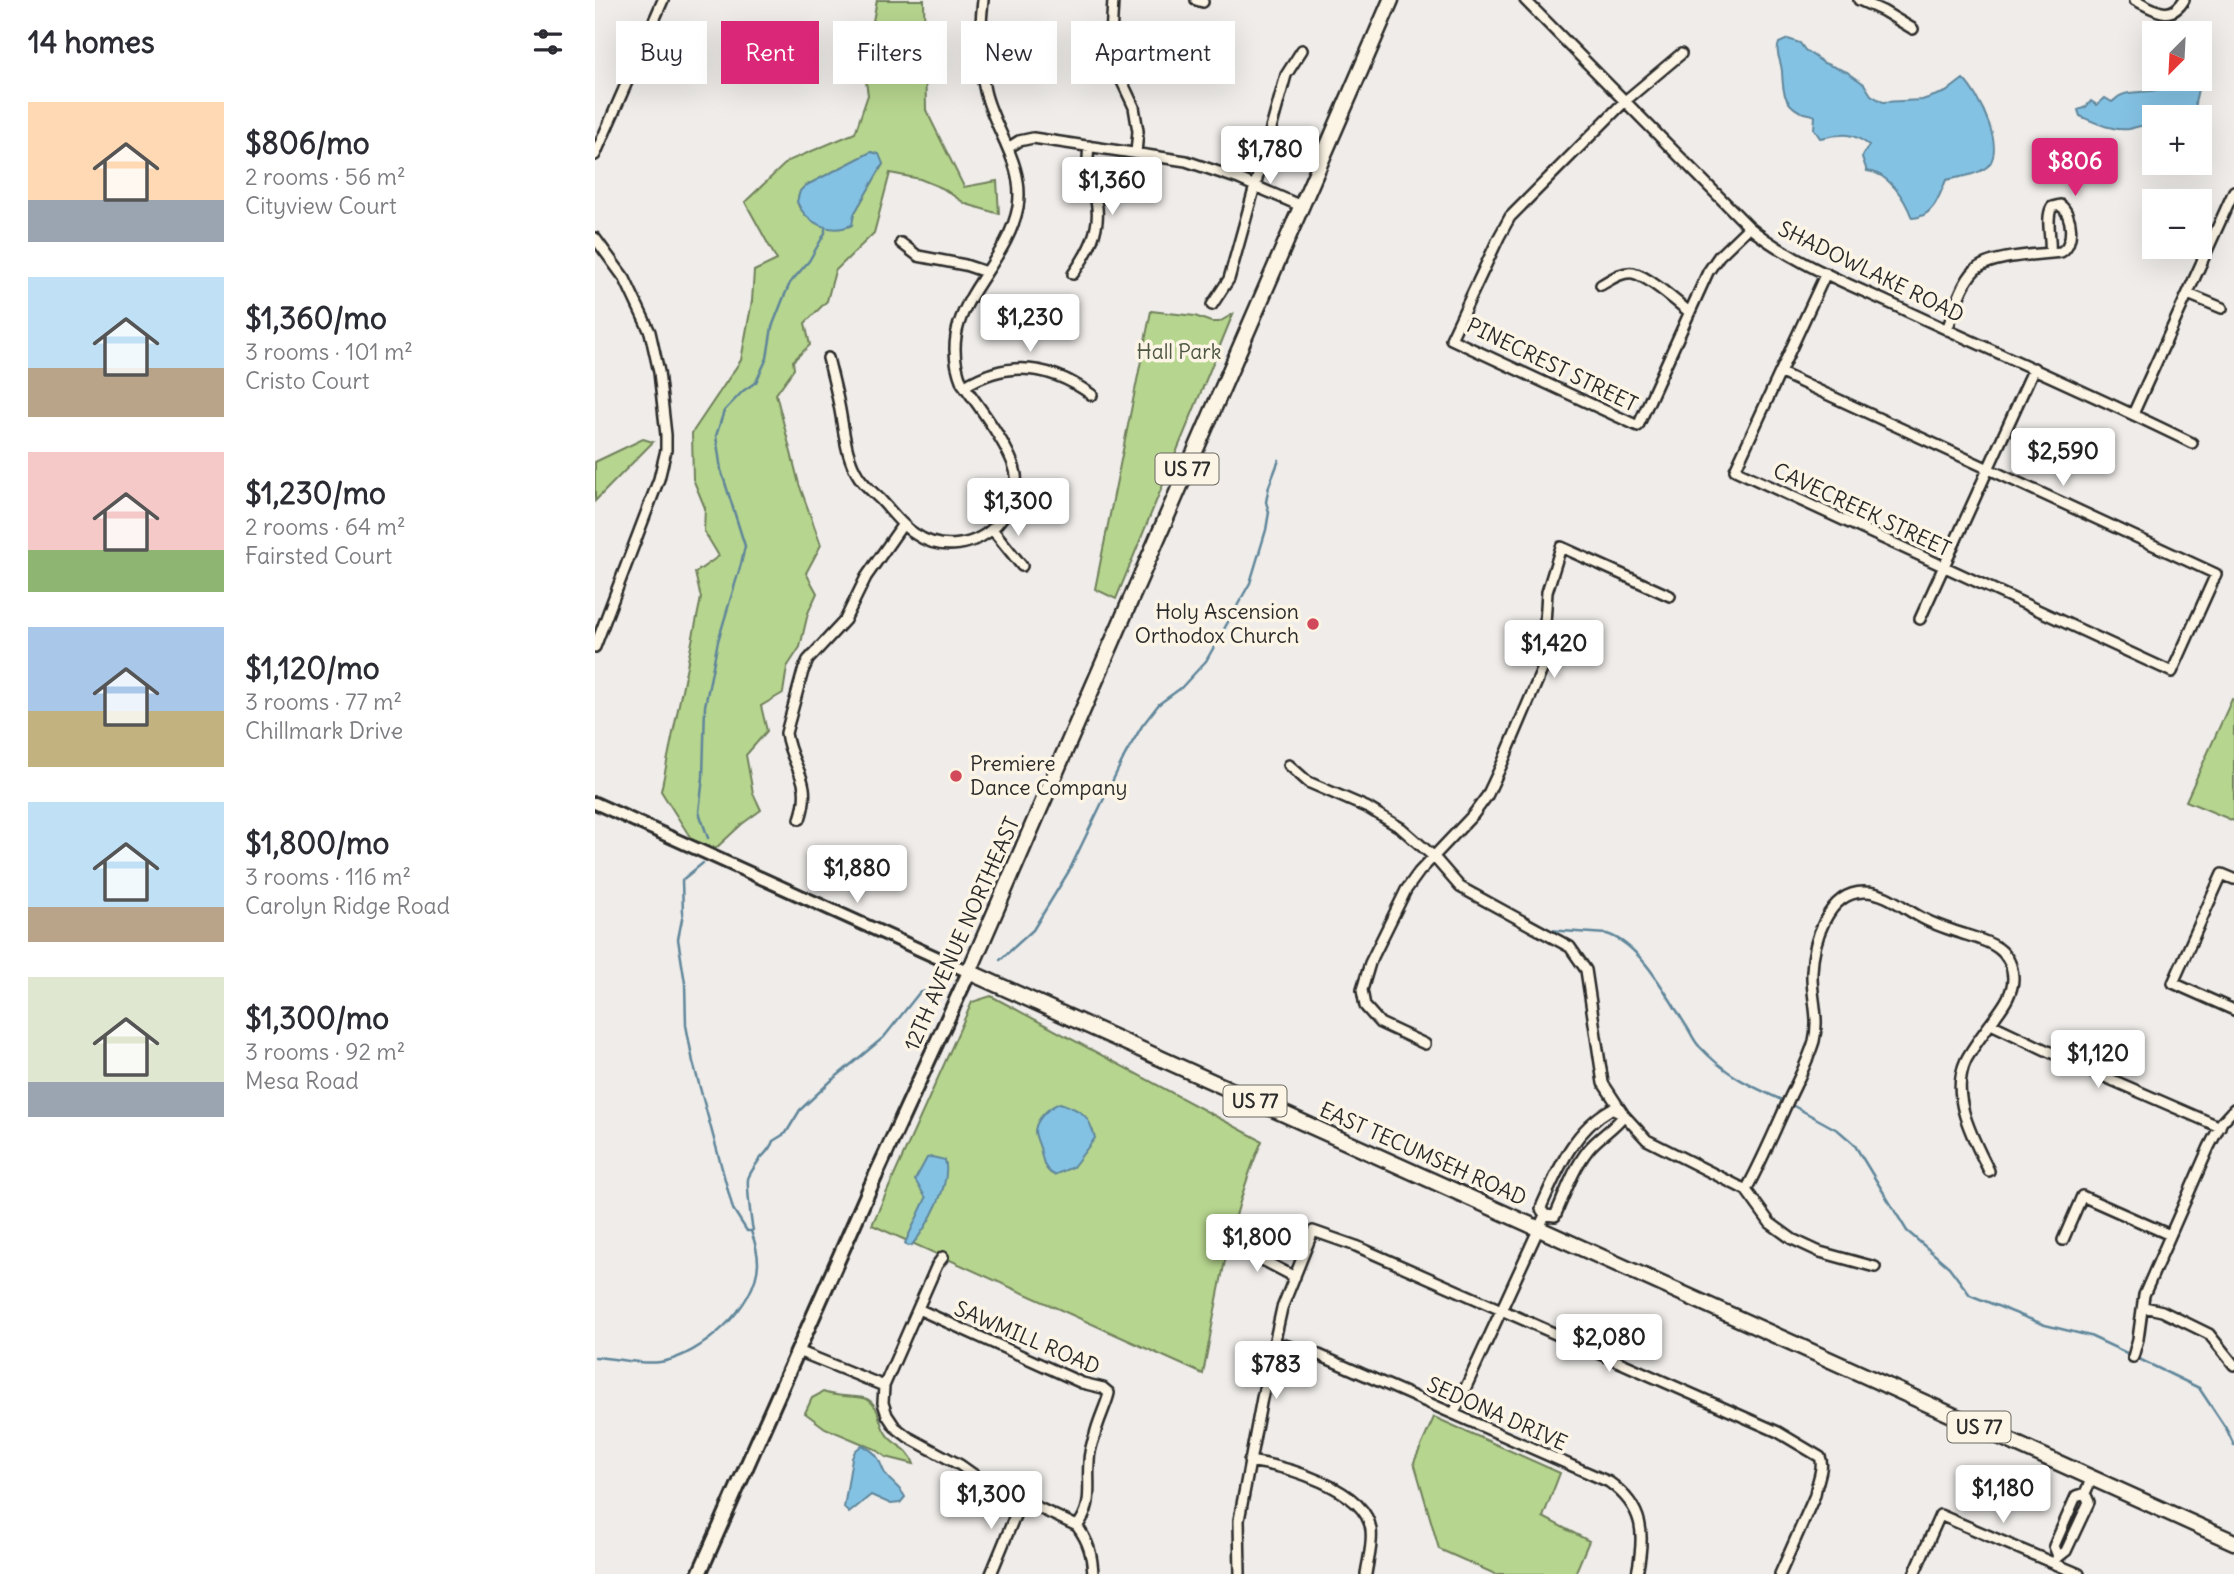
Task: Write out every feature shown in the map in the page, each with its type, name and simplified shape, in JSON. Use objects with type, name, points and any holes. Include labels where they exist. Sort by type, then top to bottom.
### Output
[{"type":"main road","name":"12TH AVENUE NORTHEAST","points":[[699,1574],[969,972],[1391,0]]},
{"type":"main road","name":"EAST TECUMSEH ROAD","points":[[969,972],[2234,1542]]},
{"type":"street","points":[[595,155],[663,0]]},
{"type":"street","points":[[828,358],[854,468],[865,484],[903,524],[921,538],[942,545],[966,542],[992,529],[1010,506],[1016,475],[1005,447],[958,371],[954,340],[961,316],[1014,223],[1018,207],[1019,183],[984,90],[981,65],[983,0]]},
{"type":"street","points":[[1113,0],[1110,55],[1134,107],[1138,131],[1136,153]]},
{"type":"street","name":"SHADOWLAKE ROAD","points":[[1525,0],[1749,227],[1781,251],[2192,443]]},
{"type":"street","points":[[1859,0],[1913,29]]},
{"type":"street","points":[[2135,0],[2165,13],[2173,12],[2184,0]]},
{"type":"street","points":[[1212,305],[1229,279],[1286,75],[1302,50]]},
{"type":"street","points":[[1625,101],[1681,54]]},
{"type":"street","name":"PINECREST STREET","points":[[1625,101],[1510,217],[1451,339],[1638,426],[1689,312]]},
{"type":"street","points":[[1008,148],[1019,141],[1033,138],[1136,153],[1206,167],[1301,206]]},
{"type":"street","points":[[1073,274],[1089,251],[1098,215],[1087,167],[1089,146]]},
{"type":"street","points":[[2133,414],[2234,191]]},
{"type":"street","points":[[1947,330],[1970,276],[1979,267],[1994,261],[2050,253],[2064,251],[2070,244],[2068,215],[2060,205],[2052,207],[2049,215],[2050,253]]},
{"type":"street","points":[[1601,285],[1616,277],[1633,273],[1689,312],[1713,263],[1749,227]]},
{"type":"street","points":[[595,238],[625,279],[650,332],[659,372],[666,450],[659,479],[595,647]]},
{"type":"street","points":[[901,243],[918,256],[986,272]]},
{"type":"street","name":"CAVECREEK STREET","points":[[1826,273],[1735,470],[2172,672],[2216,574],[1989,470]]},
{"type":"street","points":[[2188,294],[2222,308]]},
{"type":"street","points":[[965,386],[994,371],[1025,368],[1071,380],[1092,395]]},
{"type":"street","points":[[1920,619],[2034,368]]},
{"type":"street","points":[[1781,373],[1989,470]]},
{"type":"street","points":[[800,819],[805,805],[805,786],[786,733],[803,671],[814,651],[845,620],[866,577],[903,524]]},
{"type":"street","points":[[992,529],[1022,566]]},
{"type":"street","points":[[1425,1044],[1380,1023],[1365,1006],[1362,989],[1370,963],[1406,890],[1487,796],[1542,670],[1547,592],[1561,547],[1670,596]]},
{"type":"street","points":[[1289,765],[1308,782],[1368,808],[1401,828],[1434,858],[1460,887],[1570,947],[1586,971],[1603,1083],[1623,1115],[1647,1140],[1746,1190],[1770,1223],[1792,1239],[1820,1252],[1875,1267]]},
{"type":"street","name":"EAST TECUMSEH ROAD","points":[[595,803],[969,972]]},
{"type":"street","points":[[2234,879],[2222,874],[2173,984],[2234,1010]]},
{"type":"street","points":[[1746,1190],[1814,1040],[1817,1017],[1812,973],[1823,926],[1834,905],[1848,895],[1865,892],[1886,897],[1924,920],[1988,940],[2001,950],[2013,977],[2010,992],[1966,1060],[1960,1090],[1972,1134],[1989,1171]]},
{"type":"street","points":[[1991,1024],[2220,1127]]},
{"type":"street","points":[[1545,1215],[1541,1209],[1542,1205],[1574,1142],[1600,1115],[1611,1109],[1623,1115]]},
{"type":"street","points":[[2133,1357],[2144,1295],[2220,1127],[2234,1109]]},
{"type":"street","points":[[1545,1215],[1555,1216],[1582,1158],[1602,1134],[1619,1123],[1623,1115]]},
{"type":"street","points":[[2063,1240],[2082,1196],[2170,1235]]},
{"type":"street","points":[[1454,1413],[1545,1215]]},
{"type":"street","points":[[1240,1574],[1240,1520],[1249,1461],[1274,1342],[1282,1308],[1313,1231],[1356,1246],[1791,1437],[1820,1457],[1823,1465],[1815,1495],[1780,1574]]},
{"type":"street","points":[[1232,1244],[1295,1277]]},
{"type":"street","points":[[943,1257],[937,1265],[884,1386],[883,1403],[887,1415],[895,1427],[984,1482],[1077,1526],[1085,1536],[1092,1554],[1093,1574]]},
{"type":"street","points":[[2144,1307],[2162,1311],[2204,1330],[2233,1362]]},
{"type":"street","name":"SAWMILL ROAD","points":[[918,1309],[1082,1383],[1103,1388],[1109,1393],[1095,1433],[1089,1462],[1089,1500],[1084,1517],[1077,1526]]},
{"type":"street","name":"SEDONA DRIVE","points":[[1274,1342],[1319,1355],[1609,1482],[1632,1504],[1640,1520],[1643,1534],[1637,1574]]},
{"type":"street","points":[[798,1351],[884,1386]]},
{"type":"street","points":[[1249,1461],[1271,1464],[1339,1490],[1355,1502],[1371,1529],[1366,1574]]},
{"type":"street","points":[[2056,1559],[2066,1551],[2089,1502],[2085,1493],[2092,1478]]},
{"type":"street","points":[[991,1574],[1021,1501]]},
{"type":"street","points":[[1914,1574],[1940,1515],[2056,1559],[2079,1574]]},
{"type":"green space","points":[[877,0],[924,0],[924,21],[873,21]]},
{"type":"green space","points":[[866,84],[926,84],[926,110],[964,187],[997,181],[999,214],[966,204],[942,188],[920,179],[890,173],[874,233],[835,271],[827,301],[805,323],[810,345],[793,361],[794,369],[776,394],[799,484],[821,545],[806,573],[817,593],[808,613],[800,647],[787,667],[783,693],[761,706],[767,731],[746,755],[753,793],[761,810],[716,848],[692,840],[661,791],[701,598],[695,573],[719,556],[704,531],[705,508],[693,479],[692,433],[741,360],[752,301],[754,271],[777,260],[745,202],[788,161],[855,133],[868,95]],"holes":[[[871,152],[883,164],[854,214],[850,226],[831,227],[799,207],[799,196],[805,186]]]},
{"type":"green space","name":"Hall Park","points":[[1151,311],[1195,316],[1211,322],[1219,322],[1233,314],[1116,599],[1095,589]]},
{"type":"green space","points":[[643,439],[653,442],[595,501],[595,462]]},
{"type":"green space","points":[[2232,699],[2234,700],[2234,821],[2186,801]]},
{"type":"green space","points":[[991,996],[1262,1141],[1233,1226],[1203,1374],[872,1225],[972,1002]]},
{"type":"green space","points":[[823,1392],[863,1398],[871,1402],[889,1437],[908,1453],[914,1464],[886,1457],[875,1449],[825,1428],[805,1413],[812,1398]]},
{"type":"green space","points":[[1434,1417],[1560,1473],[1543,1517],[1589,1541],[1575,1574],[1495,1574],[1439,1549],[1414,1462]]},
{"type":"water","points":[[1788,39],[1800,43],[1805,50],[1824,63],[1847,72],[1864,84],[1871,95],[1883,102],[1922,100],[1946,92],[1963,79],[1976,97],[1989,124],[1994,151],[1991,161],[1976,173],[1946,180],[1930,210],[1912,218],[1895,188],[1882,177],[1867,171],[1862,157],[1869,145],[1857,137],[1846,135],[1820,138],[1814,129],[1815,116],[1799,111],[1786,99],[1778,50],[1779,43]]},
{"type":"water","points":[[2198,91],[2196,105],[2142,105],[2142,126],[2129,129],[2104,126],[2080,116],[2078,110],[2091,101],[2097,105],[2105,98],[2112,102],[2128,93]]},
{"type":"water","points":[[871,152],[879,154],[883,164],[854,214],[852,225],[827,228],[806,216],[797,202],[800,191],[805,186]]},
{"type":"water","points":[[1060,1103],[1084,1115],[1095,1138],[1073,1167],[1054,1175],[1045,1166],[1035,1130],[1044,1114]]},
{"type":"water","points":[[927,1158],[945,1160],[942,1193],[931,1217],[912,1245],[908,1246],[905,1243],[926,1198],[915,1180]]},
{"type":"water","points":[[862,1445],[875,1454],[886,1475],[905,1497],[900,1503],[891,1504],[871,1495],[849,1513],[844,1508],[852,1458]]},
{"type":"waterway","points":[[708,838],[699,812],[705,706],[718,641],[745,546],[721,470],[716,436],[724,411],[756,382],[767,358],[772,327],[790,283],[809,261],[825,229]]},
{"type":"waterway","points":[[1000,960],[1033,930],[1069,871],[1125,755],[1142,726],[1159,704],[1181,688],[1206,661],[1250,583],[1266,530],[1269,486],[1279,460]]},
{"type":"waterway","points":[[703,863],[682,880],[683,914],[678,939],[685,983],[686,1025],[693,1062],[733,1209],[747,1231],[751,1231]]},
{"type":"waterway","points":[[1547,930],[1607,934],[1620,940],[1632,949],[1653,974],[1696,1042],[1709,1056],[1738,1078],[1784,1101]]},
{"type":"waterway","points":[[595,1357],[652,1363],[676,1358],[709,1339],[737,1312],[748,1296],[758,1263],[751,1231],[748,1183],[751,1172],[773,1141],[786,1133],[800,1110],[884,1037],[919,993],[929,990]]},
{"type":"waterway","points":[[1790,1104],[1839,1131],[1854,1144],[1907,1231],[1949,1267],[1970,1295],[2045,1325],[2090,1336],[2131,1355]]},
{"type":"waterway","points":[[2137,1358],[2199,1388],[2234,1445]]},
{"type":"place","name":"Holy Ascension Orthodox Church","points":[[1313,624]]},
{"type":"place","name":"Premiere Dance Company","points":[[956,776]]}]
